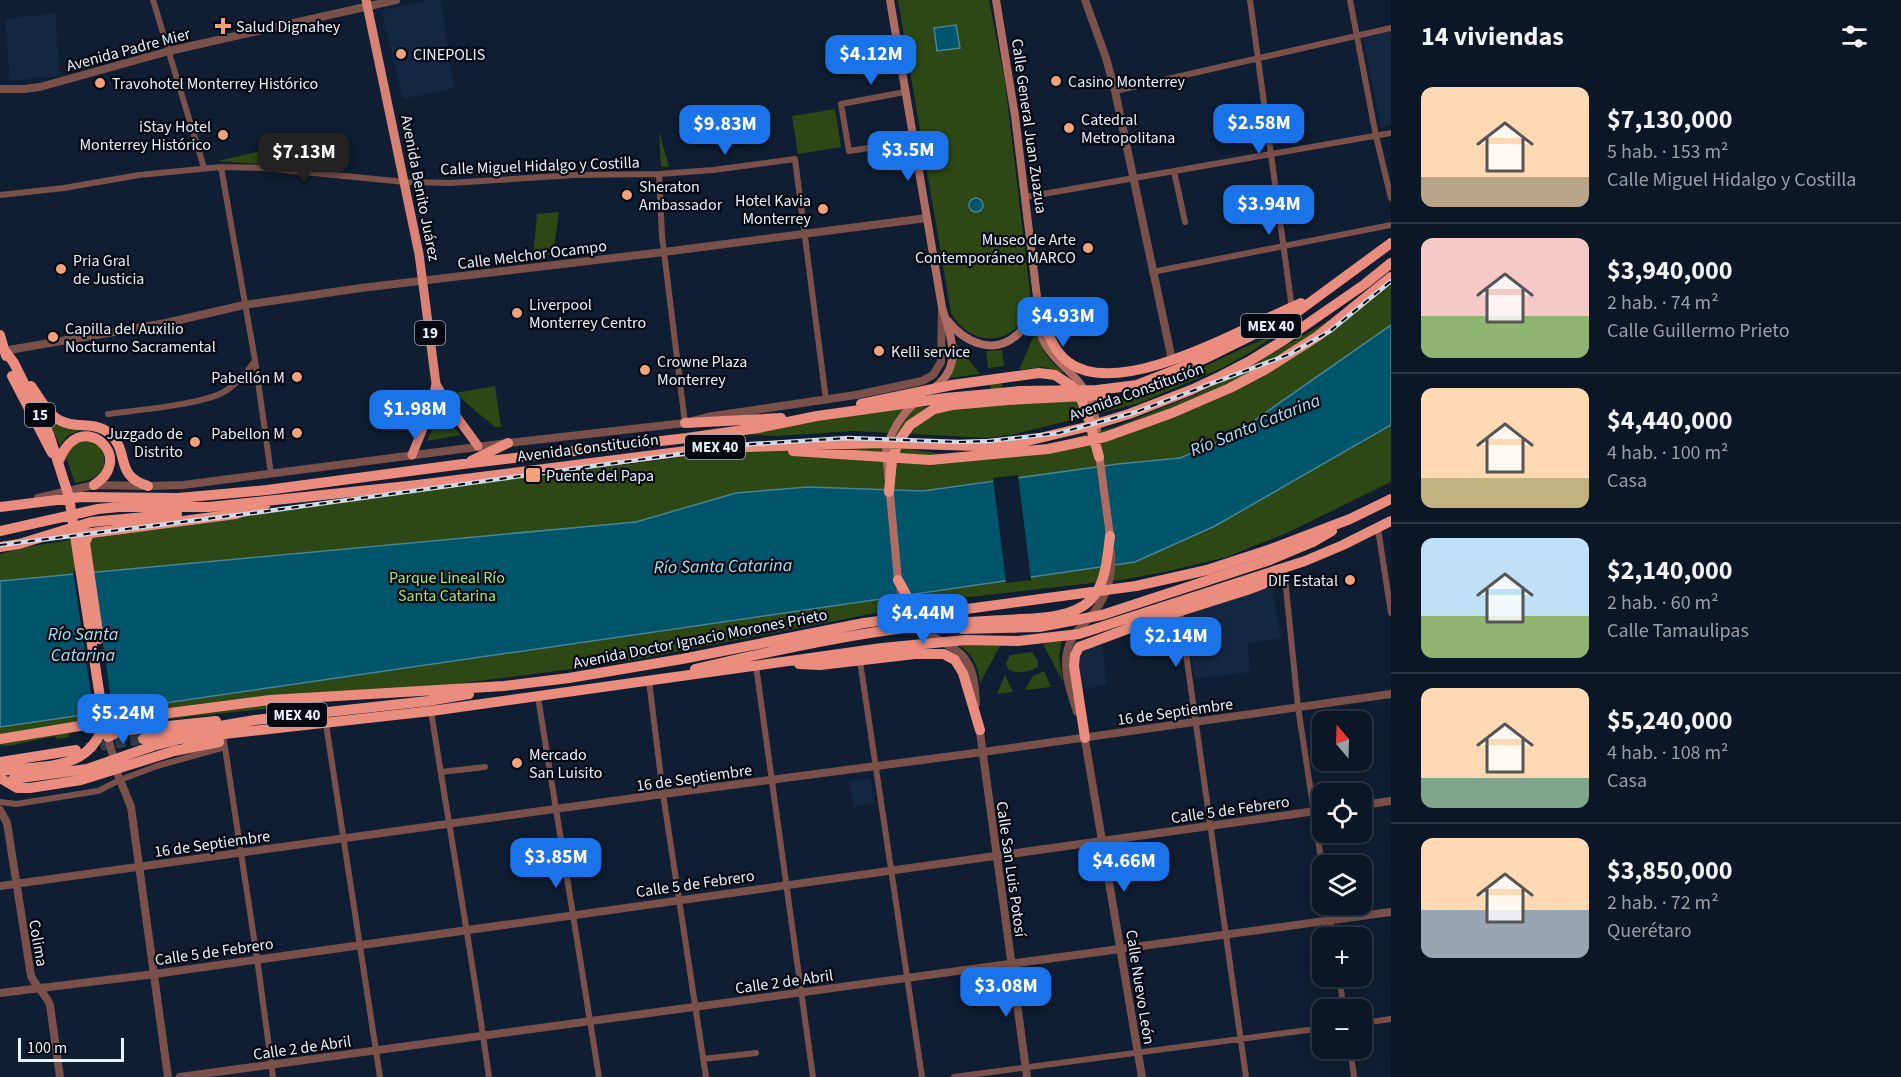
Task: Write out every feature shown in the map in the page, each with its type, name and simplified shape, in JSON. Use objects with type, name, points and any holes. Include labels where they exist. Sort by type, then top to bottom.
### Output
[{"type":"highway","name":"Avenida Constitución","points":[[0,507],[81,497],[178,498],[328,483],[463,464],[687,438],[758,428],[817,416],[987,393],[1097,390],[1137,385],[1214,354],[1292,311],[1320,295],[1391,243]]},
{"type":"highway","name":"Avenida Constitución","points":[[0,531],[98,509],[209,507],[417,485],[710,448],[871,443],[977,446],[1027,441],[1077,429],[1163,402],[1248,362],[1319,317],[1391,263]]},
{"type":"highway","points":[[710,448],[813,451],[930,460],[1048,448],[1105,437],[1172,413],[1230,388],[1266,369],[1318,336],[1391,277]]},
{"type":"highway","points":[[1038,303],[1057,349],[1063,357],[1076,367],[1095,372],[1136,370],[1172,360],[1292,311]]},
{"type":"highway","name":"15","points":[[0,335],[2,351],[12,375],[58,464]]},
{"type":"highway","name":"15","points":[[2,351],[14,363],[50,434],[80,537],[104,723]]},
{"type":"highway","points":[[14,363],[57,420],[68,424],[92,425],[109,433],[118,444],[128,474],[139,483],[148,486]]},
{"type":"highway","points":[[685,423],[817,416],[915,392],[1047,374],[1063,379],[1073,387],[1086,411],[1099,457]]},
{"type":"highway","points":[[889,492],[895,449],[901,436],[910,425],[934,410],[975,403],[1033,398],[1095,397],[1137,385]]},
{"type":"highway","points":[[58,464],[63,452],[72,441],[85,436],[98,440],[107,449],[111,460],[107,475],[94,485]]},
{"type":"highway","points":[[463,464],[508,443]]},
{"type":"highway","points":[[328,483],[417,485]]},
{"type":"highway","points":[[120,731],[112,722],[110,715],[80,537],[236,513],[280,498]]},
{"type":"highway","name":"Avenida Doctor Ignacio Morones Prieto","points":[[15,783],[87,768],[173,741],[326,724],[504,686],[682,660],[864,623],[1004,602],[1084,594],[1166,580],[1271,549],[1350,519],[1391,499]]},
{"type":"highway","points":[[0,547],[19,544],[91,522],[183,513],[209,507]]},
{"type":"highway","points":[[898,580],[914,609],[930,622],[947,628],[1039,627],[1102,615],[1270,560],[1313,542],[1350,519]]},
{"type":"highway","name":"Avenida Doctor Ignacio Morones Prieto","points":[[0,739],[270,700],[428,701],[538,697],[866,650],[949,641],[1018,641],[1078,634],[1283,569],[1325,553],[1391,521]]},
{"type":"highway","points":[[648,681],[711,665],[873,632],[1044,616],[1077,610],[1091,600],[1096,593],[1103,576],[1110,536]]},
{"type":"highway","points":[[1085,738],[1074,666],[1075,655],[1079,647],[1263,584],[1283,569]]},
{"type":"highway","points":[[784,662],[813,665],[938,653],[950,657],[959,664],[963,673],[980,730]]},
{"type":"highway","name":"MEX 40","points":[[142,739],[252,721],[428,701]]},
{"type":"highway","points":[[108,737],[120,731],[179,723],[238,719],[252,721]]},
{"type":"highway","points":[[1,770],[59,764],[78,758],[88,752],[98,739],[104,723]]},
{"type":"highway","points":[[1,770],[15,783],[30,788],[81,780],[174,751],[224,744],[238,734]]},
{"type":"highway","points":[[1,770],[76,750]]},
{"type":"main road","points":[[890,0],[943,311],[953,352],[950,370],[946,377],[911,406],[894,429],[886,451],[898,580]]},
{"type":"main road","name":"Calle General Juan Zuazua","points":[[996,0],[1015,116],[1042,338],[1051,354],[1077,380],[1088,396],[1096,423],[1110,536]]},
{"type":"main road","name":"Avenida Benito Juárez","points":[[367,3],[405,182],[423,281],[436,384],[430,411],[412,455]]},
{"type":"main road","points":[[943,311],[957,332],[966,339],[979,344],[993,345],[1006,342],[1017,335],[1038,303]]},
{"type":"main road","name":"Avenida Benito Juárez","points":[[436,384],[448,405],[478,446]]},
{"type":"street","points":[[153,0],[204,168]]},
{"type":"street","name":"Avenida Padre Mier","points":[[0,89],[40,87],[169,51],[367,3],[396,0]]},
{"type":"street","points":[[1085,0],[1115,91],[1172,360]]},
{"type":"street","points":[[1250,0],[1292,311]]},
{"type":"street","points":[[1350,0],[1376,136],[1391,198]]},
{"type":"street","points":[[1115,91],[1391,27]]},
{"type":"street","points":[[905,92],[842,104],[849,151],[914,141]]},
{"type":"street","points":[[1026,197],[1391,134]]},
{"type":"street","name":"Calle Miguel Hidalgo y Costilla","points":[[0,195],[221,166],[405,182],[467,183],[575,175],[658,174],[713,170],[795,159],[805,234]]},
{"type":"street","points":[[221,166],[255,360],[271,474]]},
{"type":"street","points":[[1174,171],[1185,222]]},
{"type":"street","points":[[658,174],[664,252],[685,423]]},
{"type":"street","name":"Calle Melchor Ocampo","points":[[2,351],[166,323],[244,305],[361,288],[927,218]]},
{"type":"street","points":[[1152,272],[1391,225]]},
{"type":"street","points":[[805,234],[826,400]]},
{"type":"street","points":[[24,503],[94,485],[183,485],[478,446],[685,423],[707,417],[826,400],[915,384],[933,375],[938,369],[942,355],[940,326],[943,311]]},
{"type":"street","points":[[108,414],[192,401],[221,393],[246,373],[255,360]]},
{"type":"street","points":[[1378,529],[1391,614]]},
{"type":"street","name":"Calle General Juan Zuazua","points":[[1071,691],[1066,662],[1067,651],[1074,634],[1096,609],[1106,592],[1111,572],[1110,536]]},
{"type":"street","points":[[1283,569],[1298,707],[1312,798]]},
{"type":"street","name":"Calle San Luis Potosí","points":[[898,580],[903,600],[915,620],[932,635],[959,653],[967,661],[972,674],[1027,1077]]},
{"type":"street","points":[[1180,612],[1246,1077]]},
{"type":"street","points":[[860,661],[893,870],[922,1077]]},
{"type":"street","points":[[756,666],[813,1077]]},
{"type":"street","points":[[648,681],[678,899],[706,1077]]},
{"type":"street","name":"Calle Nuevo León","points":[[1071,691],[1085,738],[1142,1077]]},
{"type":"street","name":"16 de Septiembre","points":[[0,886],[1391,694]]},
{"type":"street","points":[[538,697],[598,1077]]},
{"type":"street","points":[[428,701],[468,930],[489,1077]]},
{"type":"street","name":"15","points":[[104,723],[119,777]]},
{"type":"street","points":[[326,724],[380,1077]]},
{"type":"street","points":[[0,802],[16,804],[98,791],[119,777],[224,744],[273,1077]]},
{"type":"street","points":[[441,772],[485,767]]},
{"type":"street","points":[[119,777],[131,807],[168,1077]]},
{"type":"street","points":[[1372,804],[1391,801]]},
{"type":"street","name":"Colima","points":[[0,810],[7,823],[31,976],[50,1005],[60,1077]]},
{"type":"street","name":"Calle 5 de Febrero","points":[[0,993],[155,974],[1312,811]]},
{"type":"street","name":"Calle 2 de Abril","points":[[180,1077],[1391,912]]},
{"type":"street","points":[[1329,915],[1331,927]]},
{"type":"street","points":[[1372,1021],[1391,1018]]},
{"type":"street","points":[[954,1077],[1312,1029]]},
{"type":"street","points":[[703,1059],[756,1053]]},
{"type":"street","points":[[1352,1059],[1354,1077]]},
{"type":"shaded area","points":[[428,0],[441,0],[454,88],[403,99],[381,10]]},
{"type":"shaded area","points":[[55,13],[60,76],[10,81],[5,19]]},
{"type":"shaded area","points":[[1391,30],[1391,125],[1381,127],[1362,36]]},
{"type":"shaded area","points":[[1272,585],[1281,638],[1247,643],[1250,672],[1195,679],[1186,616],[1189,612]]},
{"type":"shaded area","points":[[1101,639],[1107,685],[1082,689],[1079,652]]},
{"type":"shaded area","points":[[870,778],[874,803],[854,807],[849,781]]},
{"type":"green space","points":[[898,0],[989,0],[1005,82],[1030,292],[1027,309],[1021,322],[1011,332],[999,337],[987,338],[974,335],[951,313]]},
{"type":"green space","points":[[835,109],[841,147],[798,154],[792,116]]},
{"type":"green space","points":[[659,131],[669,167],[661,167]]},
{"type":"green space","points":[[288,145],[290,166],[217,161]]},
{"type":"green space","points":[[559,212],[553,254],[533,257],[537,214]]},
{"type":"green space","name":"Río Santa Catarina","points":[[1391,277],[1391,482],[1289,532],[1227,557],[1127,579],[943,600],[618,663],[169,719],[69,733],[69,737],[57,739],[55,736],[9,746],[0,745],[0,554],[26,547],[163,525],[732,451],[897,447],[960,457],[1007,455],[1115,427],[1197,394],[1328,321]]},
{"type":"green space","points":[[1037,328],[1046,354],[1065,373],[1043,367],[1019,370]]},
{"type":"green space","points":[[1275,335],[1222,368],[1140,403],[1015,434],[988,438],[854,431],[777,436],[742,434],[896,408],[978,405],[995,399],[989,383],[994,375],[1003,386],[998,390],[1074,401],[1121,398],[1166,384]]},
{"type":"green space","points":[[955,342],[980,374],[949,378],[956,361]]},
{"type":"green space","points":[[1002,350],[1004,366],[988,368],[986,351]]},
{"type":"green space","points":[[495,386],[501,427],[495,427],[454,393]]},
{"type":"green space","points":[[441,411],[460,435],[427,441]]},
{"type":"green space","points":[[47,417],[80,430],[67,436],[60,446]]},
{"type":"green space","points":[[88,440],[102,448],[103,469],[95,477],[75,483],[66,457],[74,443]]},
{"type":"green space","points":[[1062,641],[1059,657],[1063,682],[1043,644]]},
{"type":"green space","points":[[957,644],[1001,644],[980,683],[974,660]]},
{"type":"green space","points":[[1032,652],[1038,661],[1038,667],[1024,672],[1009,670],[1006,664],[1010,655]]},
{"type":"green space","points":[[1044,671],[1051,687],[1025,690],[1032,677]]},
{"type":"green space","points":[[1005,675],[1013,692],[997,694]]},
{"type":"water","points":[[956,25],[960,48],[937,51],[934,28]]},
{"type":"water","points":[[973,198],[979,198],[983,205],[979,212],[973,212],[969,208],[969,202]]},
{"type":"water","name":"Río Santa Catarina","points":[[1391,325],[1391,425],[1215,526],[1135,562],[0,727],[0,581],[636,522],[736,493],[808,487],[923,491],[1118,464],[1180,458],[1232,436]]},
{"type":"pier","points":[[1018,475],[1031,580],[1006,583],[993,478]]},
{"type":"pier","points":[[93,570],[113,714],[94,716],[73,571]]},
{"type":"tunnel","points":[[86,748],[143,739]]},
{"type":"railway","points":[[0,545],[253,513],[753,444],[848,438],[989,441],[1059,433],[1136,412],[1290,354],[1330,331],[1391,281]]},
{"type":"place","name":"Salud Dignahey","points":[[223,26]]},
{"type":"place","name":"CINEPOLIS","points":[[401,54]]},
{"type":"place","name":"Casino Monterrey","points":[[1056,81]]},
{"type":"place","name":"Travohotel Monterrey Histórico","points":[[100,83]]},
{"type":"place","name":"Catedral Metropolitana","points":[[1069,128]]},
{"type":"place","name":"iStay Hotel Monterrey Histórico","points":[[223,135]]},
{"type":"place","name":"Sheraton Ambassador","points":[[627,195]]},
{"type":"place","name":"Hotel Kavia Monterrey","points":[[823,209]]},
{"type":"place","name":"Museo de Arte Contemporáneo MARCO","points":[[1088,248]]},
{"type":"place","name":"Pria Gral de Justicia","points":[[61,269]]},
{"type":"place","name":"Liverpool Monterrey Centro","points":[[517,313]]},
{"type":"place","name":"Capilla del Auxilio Nocturno Sacramental","points":[[53,337]]},
{"type":"place","name":"Kelli service","points":[[879,351]]},
{"type":"place","name":"Crowne Plaza Monterrey","points":[[645,370]]},
{"type":"place","name":"Pabellón M","points":[[297,377]]},
{"type":"place","name":"Pabellon M","points":[[297,433]]},
{"type":"place","name":"Juzgado de Distrito","points":[[195,442]]},
{"type":"place","name":"Puente del Papa","points":[[533,475]]},
{"type":"place","name":"DIF Estatal","points":[[1350,580]]},
{"type":"place","name":"Mercado San Luisito","points":[[517,763]]},
{"type":"park label","name":"Parque Lineal Río Santa Catarina","points":[[447,586]]}]
